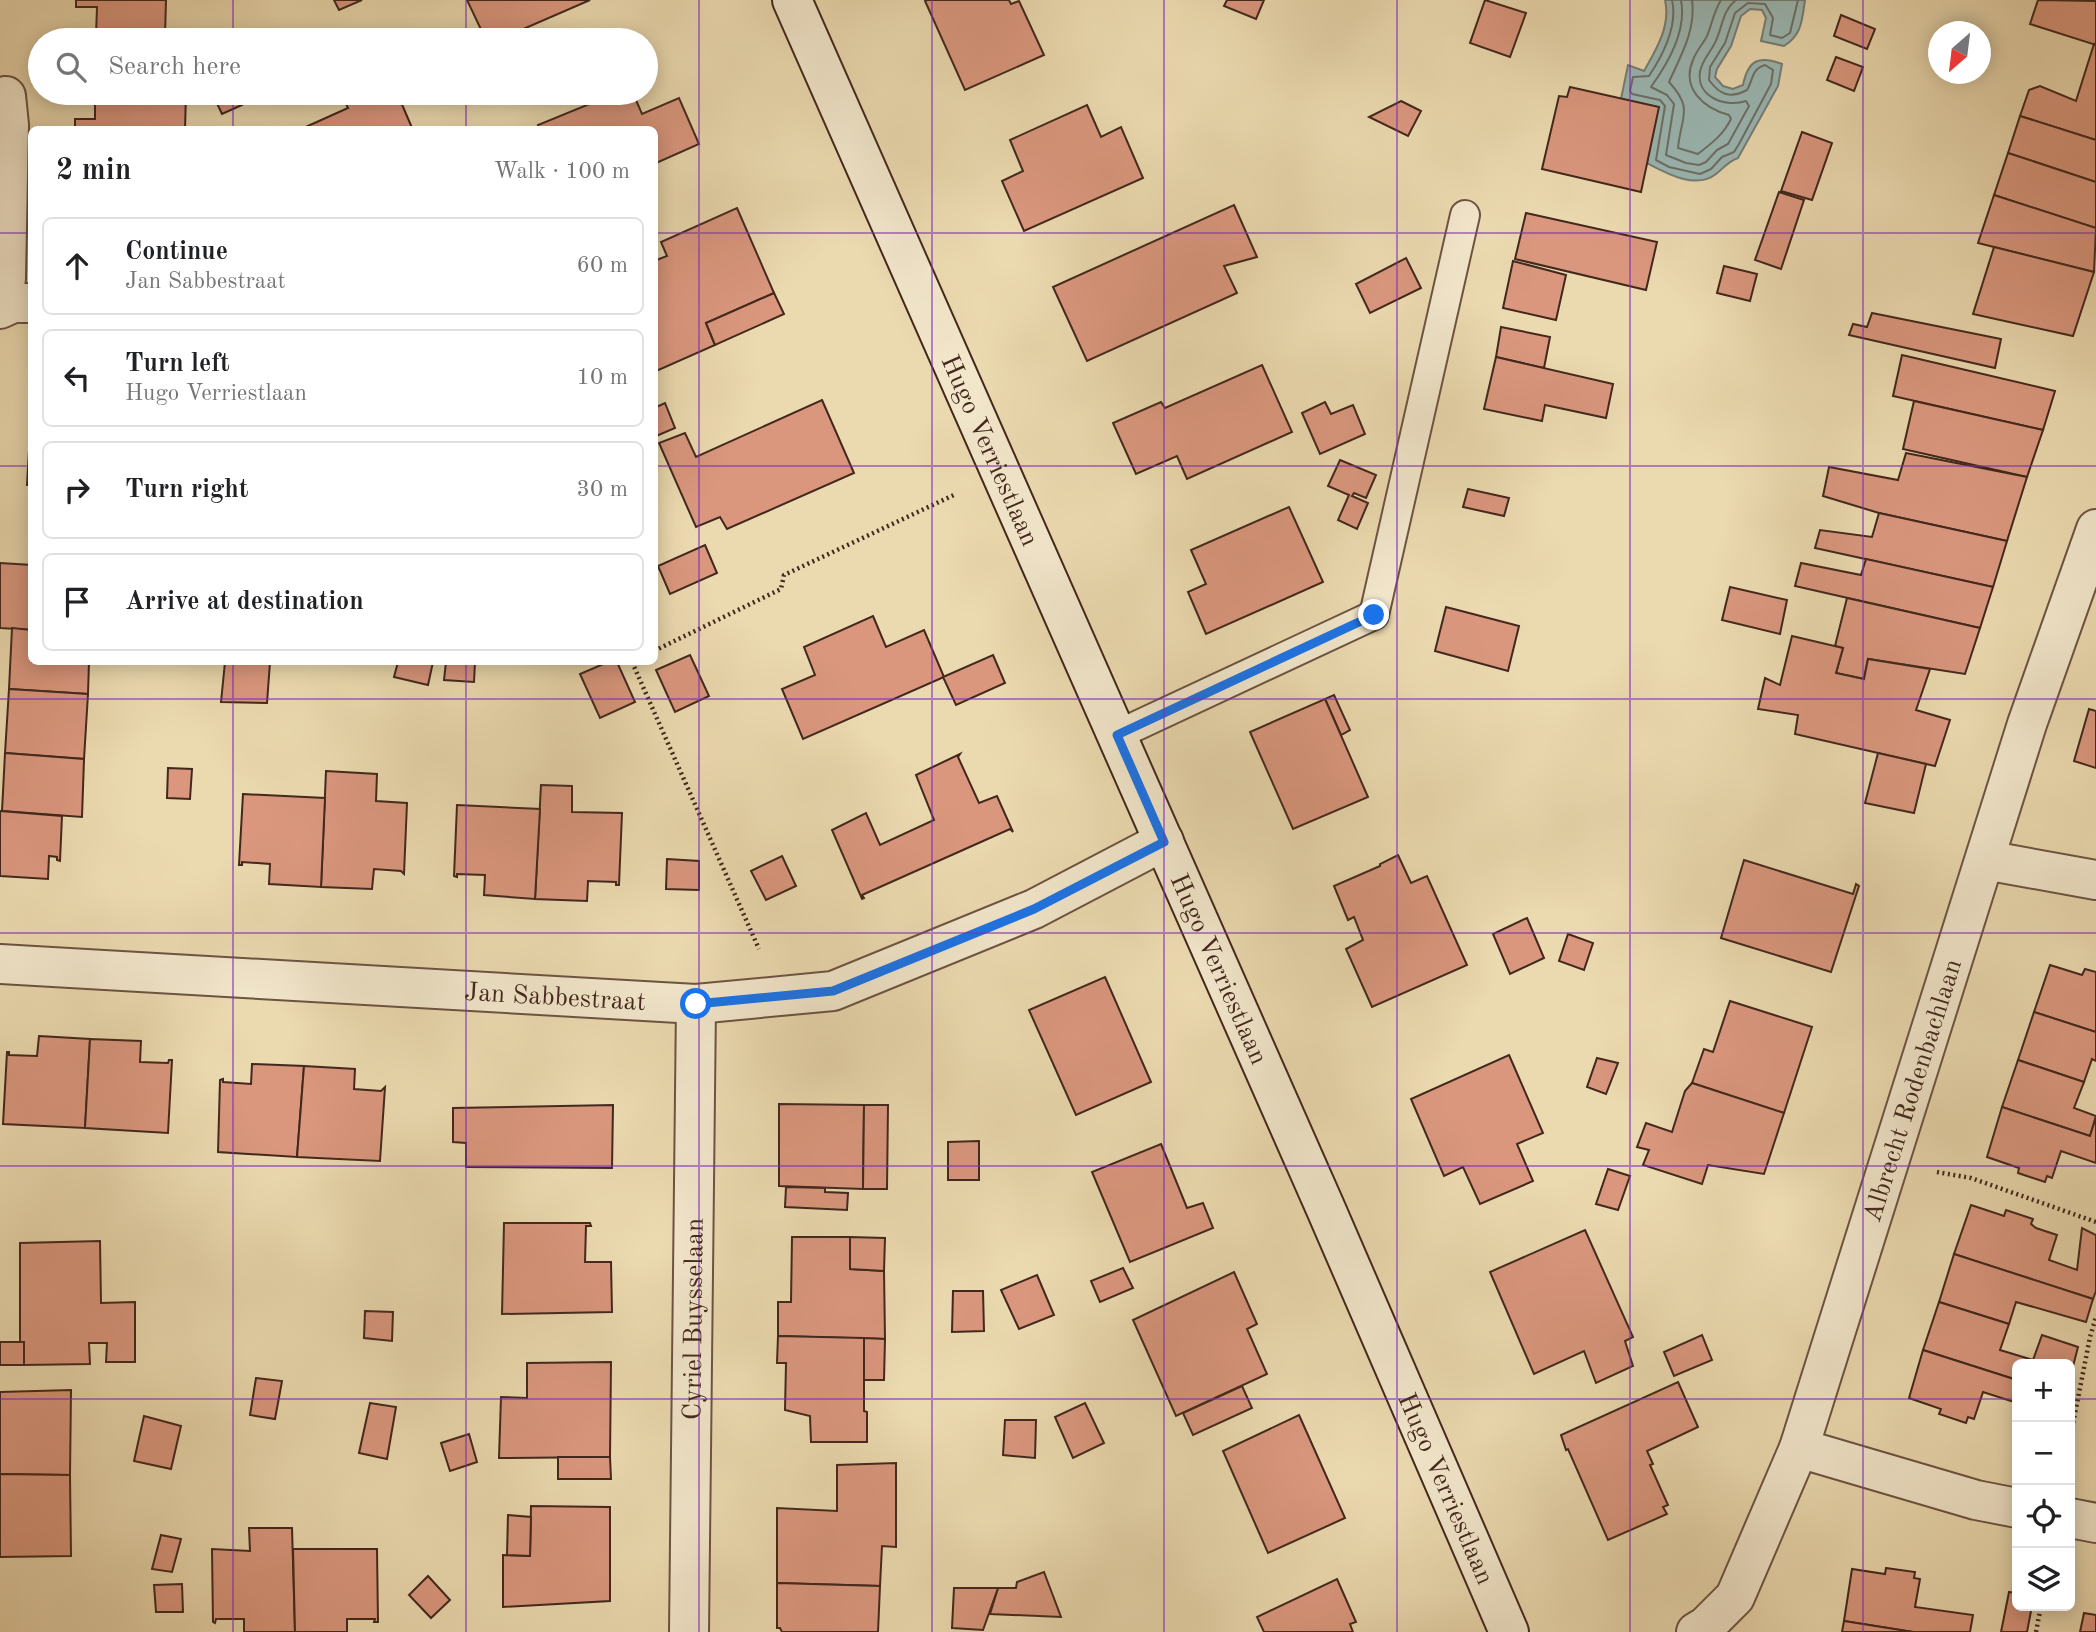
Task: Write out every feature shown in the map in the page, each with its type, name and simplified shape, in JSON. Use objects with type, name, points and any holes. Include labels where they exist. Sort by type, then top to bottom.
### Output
[{"type":"street","name":"Hugo Verriestlaan","points":[[792,0],[1325,1207],[1509,1632]]},
{"type":"street","points":[[0,285],[6,279],[9,125],[6,96]]},
{"type":"street","points":[[0,309],[13,303],[28,303]]},
{"type":"street","name":"Albrecht Rodenbachlaan","points":[[1696,1632],[1706,1626],[1735,1597],[1799,1448],[2028,724],[2096,529]]},
{"type":"street","name":"Jan Sabbestraat","points":[[0,964],[696,1004],[833,991],[1034,909],[1164,842]]},
{"type":"street","points":[[1985,860],[2096,880]]},
{"type":"street","name":"Cyriel Buysselaan","points":[[689,1632],[696,1004]]},
{"type":"street","points":[[1799,1448],[1976,1500],[2012,1507]]},
{"type":"street","points":[[2075,1519],[2096,1523]]},
{"type":"lane","points":[[1117,735],[1374,615],[1465,215]]},
{"type":"path","points":[[658,649],[781,589],[784,575],[1002,472]]},
{"type":"path","points":[[634,665],[780,996]]},
{"type":"path","points":[[1889,1162],[1971,1178],[2096,1222]]},
{"type":"path","points":[[2073,1422],[2096,1317]]},
{"type":"path","points":[[2036,1632],[2040,1611]]},
{"type":"water","points":[[1665,0],[1805,0],[1798,32],[1784,46],[1761,41],[1766,18],[1762,10],[1750,9],[1741,16],[1731,46],[1715,77],[1723,86],[1733,89],[1743,85],[1751,65],[1761,60],[1774,61],[1782,64],[1778,86],[1738,158],[1708,179],[1681,178],[1647,163],[1658,107],[1621,99],[1628,65],[1644,71],[1658,46],[1666,19]]},
{"type":"building","points":[[76,0],[166,0],[165,28],[96,28],[97,7],[76,7]]},
{"type":"building","points":[[334,0],[362,0],[339,10]]},
{"type":"building","points":[[467,0],[590,0],[526,28],[480,28]]},
{"type":"building","points":[[1009,0],[1011,4],[1019,1],[1044,55],[965,90],[925,1]]},
{"type":"building","points":[[1227,0],[1264,0],[1256,19],[1224,6]]},
{"type":"building","points":[[1485,0],[1526,13],[1510,57],[1470,43]]},
{"type":"building","points":[[2038,0],[2096,1],[2096,45],[2030,24]]},
{"type":"building","points":[[1841,15],[1875,29],[1867,49],[1834,36]]},
{"type":"building","points":[[2094,44],[2096,140],[2020,116],[2029,90],[2040,86],[2076,101]]},
{"type":"building","points":[[1836,57],[1863,67],[1854,91],[1827,80]]},
{"type":"building","points":[[1570,87],[1659,107],[1641,192],[1542,169],[1559,96],[1567,97]]},
{"type":"building","points":[[679,98],[699,144],[658,162],[658,126],[538,125],[587,105],[638,105],[642,114]]},
{"type":"building","points":[[1401,101],[1421,111],[1408,136],[1369,117]]},
{"type":"building","points":[[95,105],[186,105],[185,126],[75,126],[75,119],[95,119]]},
{"type":"building","points":[[218,105],[242,105],[222,114]]},
{"type":"building","points":[[346,105],[402,105],[411,126],[308,126],[348,108]]},
{"type":"building","points":[[1087,105],[1101,137],[1121,127],[1143,178],[1024,231],[1002,181],[1023,171],[1010,140]]},
{"type":"building","points":[[2020,116],[2096,140],[2096,182],[2008,153]]},
{"type":"building","points":[[1802,132],[1832,143],[1812,200],[1781,191]]},
{"type":"building","points":[[2008,153],[2096,182],[2096,228],[1994,195]]},
{"type":"building","points":[[1779,192],[1804,200],[1781,269],[1755,260]]},
{"type":"building","points":[[1994,195],[2096,228],[2094,272],[1978,243]]},
{"type":"building","points":[[1234,205],[1257,257],[1224,266],[1237,293],[1087,361],[1053,287]]},
{"type":"building","points":[[737,208],[774,293],[706,323],[715,345],[658,370],[658,259],[667,256],[661,242]]},
{"type":"building","points":[[1526,213],[1657,242],[1646,290],[1515,259]]},
{"type":"building","points":[[1994,247],[2094,272],[2073,336],[1973,314]]},
{"type":"building","points":[[1406,258],[1421,288],[1370,313],[1356,284]]},
{"type":"building","points":[[1513,261],[1566,275],[1556,320],[1503,308]]},
{"type":"building","points":[[1724,266],[1757,274],[1750,301],[1717,293]]},
{"type":"building","points":[[774,293],[784,314],[715,345],[706,323]]},
{"type":"building","points":[[1872,313],[2001,339],[1995,368],[1849,335],[1853,324],[1867,327]]},
{"type":"building","points":[[1501,327],[1550,337],[1544,368],[1496,357]]},
{"type":"building","points":[[1902,355],[2055,391],[2043,430],[1893,396]]},
{"type":"building","points":[[1496,357],[1613,384],[1606,418],[1545,405],[1542,421],[1484,409]]},
{"type":"building","points":[[1262,365],[1292,432],[1187,479],[1177,456],[1136,474],[1113,423],[1161,402],[1165,408]]},
{"type":"building","points":[[822,400],[854,473],[727,529],[720,517],[696,527],[659,443],[685,433],[696,457]]},
{"type":"building","points":[[1914,401],[2043,430],[2027,477],[1903,449]]},
{"type":"building","points":[[1325,402],[1331,414],[1353,405],[1365,434],[1320,454],[1302,413]]},
{"type":"building","points":[[665,403],[675,428],[658,435],[658,406]]},
{"type":"building","points":[[1906,453],[2027,477],[2007,541],[1879,513],[1823,496],[1829,467],[1898,480]]},
{"type":"building","points":[[1340,460],[1376,475],[1366,498],[1354,493],[1352,496],[1368,503],[1357,529],[1338,520],[1349,495],[1328,486]]},
{"type":"building","points":[[1468,489],[1509,498],[1504,516],[1463,507]]},
{"type":"building","points":[[1289,507],[1323,582],[1206,634],[1188,592],[1206,584],[1191,550]]},
{"type":"building","points":[[1879,513],[2007,541],[1993,587],[1815,548],[1820,530],[1872,537]]},
{"type":"building","points":[[705,545],[717,573],[670,594],[658,566]]},
{"type":"building","points":[[1866,559],[1993,587],[1980,628],[1795,586],[1801,563],[1861,575]]},
{"type":"building","points":[[0,563],[28,565],[28,630],[0,628]]},
{"type":"building","points":[[1730,587],[1787,600],[1780,634],[1722,620]]},
{"type":"building","points":[[1847,598],[1980,628],[1965,674],[1868,659],[1864,679],[1836,673],[1843,648],[1835,646]]},
{"type":"building","points":[[1446,607],[1519,626],[1508,671],[1435,651]]},
{"type":"building","points":[[873,616],[886,647],[924,630],[944,677],[803,739],[782,689],[815,675],[804,647]]},
{"type":"building","points":[[12,628],[28,630],[28,665],[89,665],[88,694],[9,689]]},
{"type":"building","points":[[1792,636],[1843,648],[1836,673],[1864,679],[1868,659],[1930,669],[1916,710],[1950,720],[1935,766],[1795,734],[1798,715],[1758,709],[1765,678],[1780,685]]},
{"type":"building","points":[[690,655],[709,696],[675,712],[656,670]]},
{"type":"building","points":[[993,655],[1005,683],[956,705],[943,677]]},
{"type":"building","points":[[225,665],[270,665],[267,703],[221,702]]},
{"type":"building","points":[[397,665],[432,665],[428,685],[394,677]]},
{"type":"building","points":[[446,665],[475,665],[474,682],[444,680]]},
{"type":"building","points":[[601,665],[618,665],[635,702],[600,718],[580,674]]},
{"type":"building","points":[[9,689],[88,694],[84,759],[5,753]]},
{"type":"building","points":[[1334,695],[1350,730],[1341,735],[1325,699]]},
{"type":"building","points":[[1325,699],[1368,797],[1293,829],[1250,732]]},
{"type":"building","points":[[2089,709],[2096,711],[2096,768],[2074,761]]},
{"type":"building","points":[[5,753],[84,759],[82,817],[2,811]]},
{"type":"building","points":[[1878,753],[1926,764],[1914,813],[1865,803]]},
{"type":"building","points":[[960,754],[958,757],[979,803],[997,796],[1013,832],[1010,829],[862,895],[862,899],[832,830],[866,813],[880,845],[934,820],[916,775]]},
{"type":"building","points":[[168,768],[192,769],[190,799],[167,798]]},
{"type":"building","points":[[326,771],[377,774],[376,801],[407,803],[404,874],[401,871],[374,869],[372,889],[321,887]]},
{"type":"building","points":[[541,785],[572,786],[572,812],[622,813],[619,885],[616,885],[616,882],[588,881],[587,901],[535,899]]},
{"type":"building","points":[[243,794],[325,798],[321,887],[269,884],[270,864],[242,862],[242,865],[239,865]]},
{"type":"building","points":[[457,805],[540,809],[535,899],[484,895],[485,875],[454,876]]},
{"type":"building","points":[[0,811],[62,816],[60,861],[57,857],[49,856],[48,879],[0,876]]},
{"type":"building","points":[[1398,855],[1411,883],[1427,876],[1467,965],[1372,1007],[1346,949],[1363,940],[1354,917],[1348,920],[1334,886]]},
{"type":"building","points":[[782,856],[796,886],[766,900],[751,871]]},
{"type":"building","points":[[667,859],[699,861],[699,890],[666,889]]},
{"type":"building","points":[[1744,860],[1853,894],[1856,884],[1859,886],[1831,972],[1721,938]]},
{"type":"building","points":[[1527,918],[1544,958],[1510,974],[1493,934]]},
{"type":"building","points":[[1568,934],[1593,943],[1584,970],[1559,961]]},
{"type":"building","points":[[2050,965],[2082,975],[2085,969],[2096,972],[2096,1032],[2034,1012]]},
{"type":"building","points":[[1105,977],[1151,1082],[1076,1115],[1029,1010]]},
{"type":"building","points":[[1730,1001],[1812,1027],[1784,1113],[1692,1083],[1704,1049],[1713,1052]]},
{"type":"building","points":[[2034,1012],[2096,1032],[2096,1061],[2092,1059],[2084,1082],[2018,1060]]},
{"type":"building","points":[[39,1036],[90,1039],[85,1128],[3,1124],[7,1052],[9,1055],[37,1056]]},
{"type":"building","points":[[90,1039],[141,1041],[140,1062],[168,1063],[172,1060],[168,1133],[85,1128]]},
{"type":"building","points":[[1509,1055],[1543,1133],[1517,1144],[1533,1181],[1480,1204],[1463,1167],[1444,1176],[1411,1099]]},
{"type":"building","points":[[1597,1058],[1618,1063],[1606,1094],[1587,1087]]},
{"type":"building","points":[[2018,1060],[2084,1082],[2074,1108],[2096,1116],[2090,1136],[2002,1107]]},
{"type":"building","points":[[252,1064],[304,1066],[297,1157],[218,1152],[220,1080],[251,1084]]},
{"type":"building","points":[[304,1066],[355,1069],[354,1089],[381,1091],[385,1087],[380,1161],[297,1157]]},
{"type":"building","points":[[1692,1083],[1784,1113],[1764,1174],[1708,1165],[1702,1184],[1643,1165],[1649,1150],[1637,1147],[1646,1123],[1672,1132],[1685,1091]]},
{"type":"building","points":[[779,1104],[864,1105],[863,1189],[779,1186]]},
{"type":"building","points":[[613,1105],[612,1168],[466,1167],[466,1143],[453,1142],[453,1108]]},
{"type":"building","points":[[864,1105],[888,1105],[887,1189],[863,1189]]},
{"type":"building","points":[[2002,1107],[2090,1136],[2096,1117],[2096,1163],[2061,1151],[2052,1178],[2047,1176],[2045,1182],[2018,1173],[2019,1168],[1987,1157]]},
{"type":"building","points":[[979,1141],[979,1180],[948,1180],[948,1142]]},
{"type":"building","points":[[1161,1144],[1187,1208],[1203,1203],[1213,1228],[1130,1262],[1092,1172]]},
{"type":"building","points":[[1608,1169],[1630,1176],[1618,1210],[1596,1204]]},
{"type":"building","points":[[786,1187],[825,1188],[825,1192],[848,1193],[847,1210],[785,1207]]},
{"type":"building","points":[[1971,1205],[2004,1216],[2006,1210],[2033,1219],[2031,1224],[2036,1228],[2057,1235],[2049,1260],[2077,1270],[2082,1228],[2096,1235],[2096,1291],[2093,1299],[1954,1254]]},
{"type":"building","points":[[504,1223],[590,1223],[591,1226],[586,1226],[585,1262],[611,1262],[612,1312],[502,1314]]},
{"type":"building","points":[[1585,1230],[1633,1337],[1625,1341],[1633,1366],[1596,1383],[1584,1351],[1534,1374],[1490,1272]]},
{"type":"building","points":[[792,1237],[850,1237],[850,1269],[884,1271],[885,1339],[778,1336],[778,1302],[791,1302]]},
{"type":"building","points":[[850,1237],[885,1238],[884,1271],[850,1269]]},
{"type":"building","points":[[100,1241],[101,1303],[135,1302],[135,1362],[106,1362],[107,1343],[89,1343],[90,1364],[24,1365],[24,1342],[20,1342],[20,1243]]},
{"type":"building","points":[[1954,1254],[2093,1299],[2086,1322],[2016,1302],[2009,1324],[1939,1302]]},
{"type":"building","points":[[1123,1268],[1133,1288],[1100,1302],[1091,1281]]},
{"type":"building","points":[[1234,1272],[1257,1324],[1247,1329],[1267,1374],[1176,1416],[1133,1320]]},
{"type":"building","points":[[1037,1275],[1054,1315],[1019,1329],[1001,1290]]},
{"type":"building","points":[[953,1291],[983,1291],[984,1331],[952,1332]]},
{"type":"building","points":[[1939,1302],[2009,1324],[2000,1350],[2030,1359],[2012,1359],[2012,1378],[1923,1350]]},
{"type":"building","points":[[365,1311],[393,1312],[392,1341],[364,1338]]},
{"type":"building","points":[[1702,1335],[1712,1360],[1674,1376],[1664,1352]]},
{"type":"building","points":[[2042,1335],[2078,1347],[2075,1359],[2033,1359]]},
{"type":"building","points":[[778,1336],[864,1338],[864,1411],[867,1412],[867,1442],[811,1442],[810,1416],[785,1410],[786,1363],[777,1363]]},
{"type":"building","points":[[864,1338],[885,1339],[884,1380],[864,1380]]},
{"type":"building","points":[[0,1342],[24,1342],[24,1365],[0,1365]]},
{"type":"building","points":[[1923,1350],[2012,1378],[2012,1401],[1983,1392],[1974,1419],[1968,1417],[1966,1423],[1939,1414],[1941,1409],[1909,1398]]},
{"type":"building","points":[[611,1362],[610,1457],[499,1458],[501,1397],[527,1398],[527,1363]]},
{"type":"building","points":[[256,1378],[282,1381],[275,1419],[250,1415]]},
{"type":"building","points":[[1678,1382],[1698,1427],[1647,1451],[1653,1464],[1650,1465],[1668,1505],[1663,1507],[1667,1514],[1608,1540],[1561,1435]]},
{"type":"building","points":[[1242,1386],[1252,1408],[1193,1435],[1183,1413]]},
{"type":"building","points":[[71,1390],[70,1475],[0,1474],[0,1392]]},
{"type":"building","points":[[370,1403],[396,1407],[387,1459],[359,1453]]},
{"type":"building","points":[[1085,1403],[1104,1443],[1073,1458],[1055,1417]]},
{"type":"building","points":[[1299,1415],[1345,1518],[1268,1553],[1223,1451]]},
{"type":"building","points":[[144,1416],[181,1426],[171,1469],[134,1461]]},
{"type":"building","points":[[1005,1420],[1036,1420],[1035,1458],[1003,1455]]},
{"type":"building","points":[[469,1434],[477,1462],[450,1471],[441,1443]]},
{"type":"building","points":[[558,1457],[610,1457],[611,1479],[558,1479]]},
{"type":"building","points":[[896,1463],[896,1547],[882,1546],[880,1586],[777,1583],[777,1508],[837,1511],[837,1465]]},
{"type":"building","points":[[0,1474],[70,1475],[71,1556],[0,1557]]},
{"type":"building","points":[[531,1506],[610,1507],[610,1601],[503,1607],[503,1555],[530,1556]]},
{"type":"building","points":[[508,1515],[531,1517],[530,1556],[507,1555]]},
{"type":"building","points":[[249,1528],[292,1528],[295,1632],[244,1632],[244,1619],[216,1619],[215,1623],[213,1622],[212,1549],[250,1551]]},
{"type":"building","points":[[161,1535],[181,1539],[172,1572],[152,1569]]},
{"type":"building","points":[[293,1549],[377,1549],[378,1622],[374,1622],[375,1619],[347,1619],[347,1632],[295,1632]]},
{"type":"building","points":[[1886,1568],[1915,1572],[1914,1578],[1920,1579],[1915,1607],[1973,1615],[1970,1632],[1913,1632],[1844,1621],[1852,1569],[1885,1574]]},
{"type":"building","points":[[1044,1572],[1061,1617],[990,1614],[998,1588],[1016,1588],[1017,1582]]},
{"type":"building","points":[[428,1576],[450,1600],[431,1618],[409,1595]]},
{"type":"building","points":[[1337,1579],[1356,1622],[1350,1624],[1353,1632],[1264,1632],[1257,1617]]},
{"type":"building","points":[[777,1583],[880,1586],[878,1632],[782,1632],[777,1628]]},
{"type":"building","points":[[182,1584],[183,1612],[156,1612],[154,1585]]},
{"type":"building","points":[[954,1588],[998,1588],[983,1630],[952,1628]]},
{"type":"building","points":[[2009,1592],[2012,1592],[2012,1611],[2031,1611],[2027,1632],[2001,1632]]},
{"type":"building","points":[[2084,1613],[2096,1615],[2096,1632],[2080,1632]]},
{"type":"building","points":[[1844,1621],[1913,1632],[1842,1632]]},
{"type":"route","points":[[696,1004],[833,991],[1034,909],[1164,842],[1117,735],[1374,615]]}]
